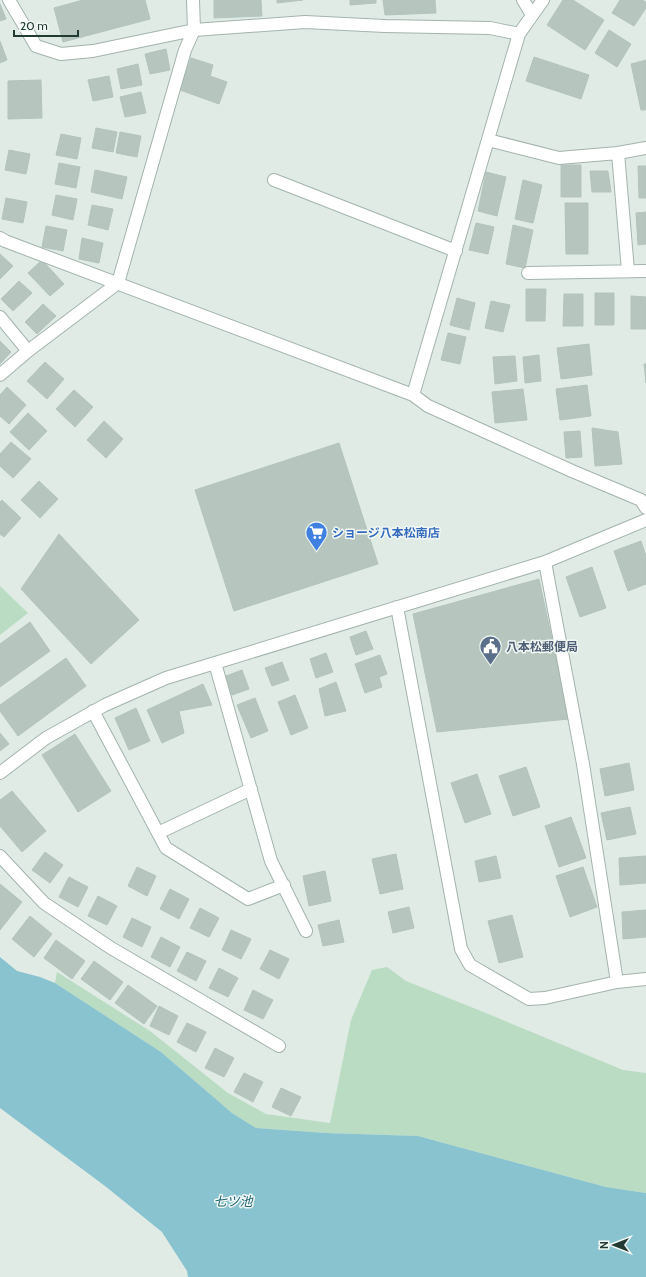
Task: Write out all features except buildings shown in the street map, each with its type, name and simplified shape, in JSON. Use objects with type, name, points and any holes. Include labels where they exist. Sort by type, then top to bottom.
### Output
[{"type":"street","points":[[9,0],[36,46],[61,54],[93,51],[194,30],[305,22],[385,26],[490,28],[519,34]]},
{"type":"street","points":[[0,375],[28,351],[118,283],[185,50],[194,30],[193,0]]},
{"type":"street","points":[[523,0],[532,15]]},
{"type":"street","points":[[413,395],[519,34],[543,0]]},
{"type":"street","points":[[488,140],[559,158],[618,153],[646,148]]},
{"type":"street","points":[[618,153],[628,271]]},
{"type":"street","points":[[274,180],[456,251]]},
{"type":"street","points":[[0,238],[413,395],[428,406],[572,471],[641,500],[646,508]]},
{"type":"street","points":[[528,273],[646,271]]},
{"type":"street","points":[[0,317],[28,351]]},
{"type":"street","points":[[0,773],[46,738],[105,704],[166,678],[546,562],[646,520]]},
{"type":"street","points":[[546,562],[583,764],[617,982]]},
{"type":"street","points":[[397,607],[460,949],[470,965],[529,999],[546,998],[617,982],[646,979]]},
{"type":"street","points":[[215,663],[272,861],[306,931]]},
{"type":"street","points":[[93,711],[166,848],[248,899],[284,885]]},
{"type":"street","points":[[158,833],[251,789]]},
{"type":"street","points":[[0,856],[44,903],[111,948],[279,1046]]},
{"type":"green space","points":[[0,586],[28,613],[0,635]]},
{"type":"green space","points":[[387,967],[406,981],[623,1070],[646,1073],[646,1193],[606,1187],[418,1136],[326,1133],[256,1128],[232,1113],[161,1052],[55,983],[57,972],[150,1031],[228,1093],[266,1114],[330,1123],[351,1020],[372,970]]},
{"type":"water","name":"七ツ池","points":[[0,957],[17,971],[40,977],[55,983],[161,1052],[232,1113],[256,1128],[326,1133],[418,1136],[606,1187],[646,1193],[646,1277],[188,1277],[187,1271],[162,1232],[105,1186],[0,1108]]},
{"type":"place","name":"ショージ八本松南店","points":[[317,552]]},
{"type":"place","name":"八本松郵便局","points":[[491,666]]}]
